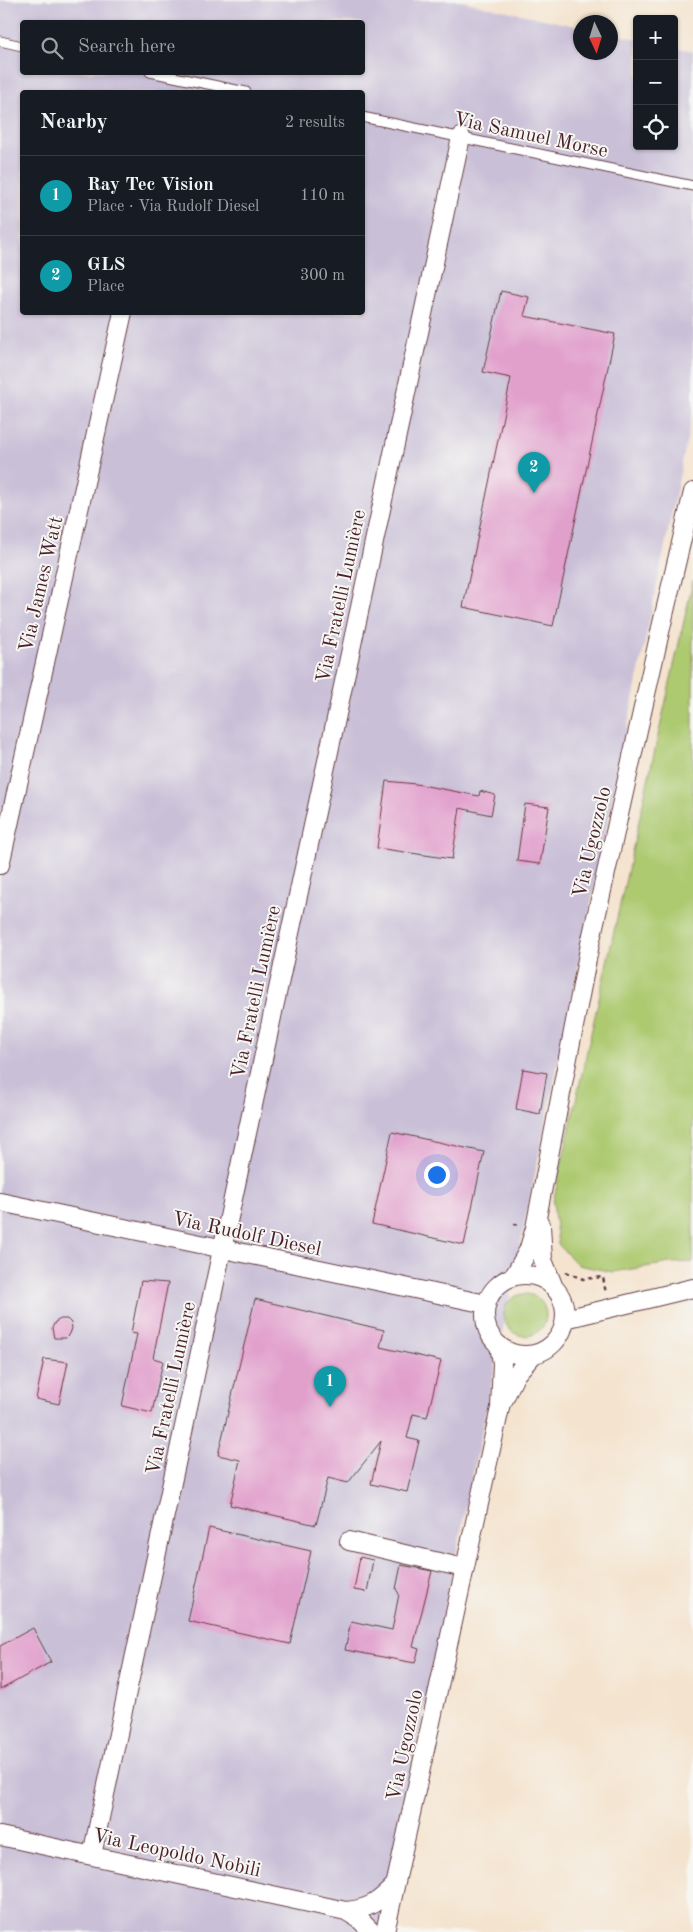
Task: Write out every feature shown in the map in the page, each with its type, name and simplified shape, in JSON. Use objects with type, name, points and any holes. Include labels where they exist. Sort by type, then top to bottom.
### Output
[{"type":"street","name":"Via Fratelli Lumière","points":[[92,1855],[461,137]]},
{"type":"street","name":"Via James Watt","points":[[0,865],[122,315]]},
{"type":"street","name":"Via Ugozzolo","points":[[514,1276],[528,1251],[535,1228],[590,944],[693,492]]},
{"type":"street","name":"Via Rudolf Diesel","points":[[0,1202],[221,1250],[486,1304]]},
{"type":"street","name":"Via Ugozzolo","points":[[540,1204],[543,1260],[553,1286]]},
{"type":"street","points":[[528,1275],[541,1278],[553,1286],[561,1295],[565,1307],[562,1331],[555,1341],[546,1349],[534,1354],[509,1352],[498,1345],[487,1326],[485,1315],[486,1304],[497,1286],[514,1276],[528,1275]]},
{"type":"street","points":[[565,1319],[693,1288]]},
{"type":"street","name":"Via Ugozzolo","points":[[385,1932],[500,1408],[502,1363],[498,1345]]},
{"type":"street","name":"Via Ugozzolo","points":[[500,1408],[516,1374],[534,1354]]},
{"type":"street","points":[[349,1541],[464,1568]]},
{"type":"street","name":"Via Leopoldo Nobili","points":[[0,1836],[346,1911]]},
{"type":"street","points":[[346,1911],[369,1907],[395,1885]]},
{"type":"street","points":[[346,1911],[369,1927],[372,1932]]},
{"type":"lane","points":[[0,41],[20,46]]},
{"type":"lane","points":[[164,75],[236,90]]},
{"type":"lane","name":"Via Samuel Morse","points":[[365,118],[693,186]]},
{"type":"path","points":[[514,1224],[535,1228]]},
{"type":"path","points":[[563,1267],[567,1274],[583,1279],[602,1277],[610,1308]]},
{"type":"shaded area","points":[[0,0],[456,0],[573,25],[573,60],[618,60],[618,35],[633,38],[633,150],[678,150],[678,48],[693,51],[693,410],[378,1932],[0,1932]]},
{"type":"green space","points":[[693,581],[693,1262],[670,1263],[613,1272],[578,1265],[558,1244],[553,1202]]},
{"type":"green space","points":[[521,1294],[529,1294],[540,1300],[546,1315],[540,1330],[529,1336],[521,1336],[510,1330],[504,1319],[504,1311],[510,1300]]},
{"type":"building","points":[[501,291],[529,297],[524,316],[615,334],[553,626],[463,607],[511,378],[483,372]]},
{"type":"building","points":[[386,781],[416,784],[479,796],[480,791],[495,795],[491,815],[460,808],[452,859],[377,848]]},
{"type":"building","points":[[525,804],[549,807],[540,864],[517,861]]},
{"type":"building","points":[[523,1069],[547,1073],[540,1114],[516,1109]]},
{"type":"building","points":[[392,1132],[484,1152],[464,1245],[372,1224]]},
{"type":"building","points":[[141,1281],[168,1283],[153,1358],[163,1361],[152,1413],[122,1406],[137,1334],[131,1333]]},
{"type":"building","points":[[255,1299],[384,1330],[380,1347],[441,1361],[427,1417],[413,1414],[407,1438],[419,1441],[407,1492],[371,1484],[381,1441],[348,1483],[328,1478],[316,1525],[230,1505],[240,1460],[218,1455]]},
{"type":"building","points":[[67,1319],[71,1323],[70,1334],[66,1338],[54,1338],[52,1328],[55,1322]]},
{"type":"building","points":[[44,1359],[68,1362],[59,1404],[36,1399]]},
{"type":"building","points":[[209,1528],[311,1551],[290,1644],[188,1621]]},
{"type":"building","points":[[360,1557],[373,1560],[367,1592],[354,1590]]},
{"type":"building","points":[[401,1565],[432,1571],[413,1647],[419,1649],[415,1663],[345,1650],[351,1621],[392,1630],[399,1594],[396,1589]]},
{"type":"building","points":[[33,1628],[51,1662],[0,1690],[0,1646]]},
{"type":"place","name":"GLS","points":[[534,493]]},
{"type":"place","name":"Ray Tec Vision","points":[[330,1407]]}]
